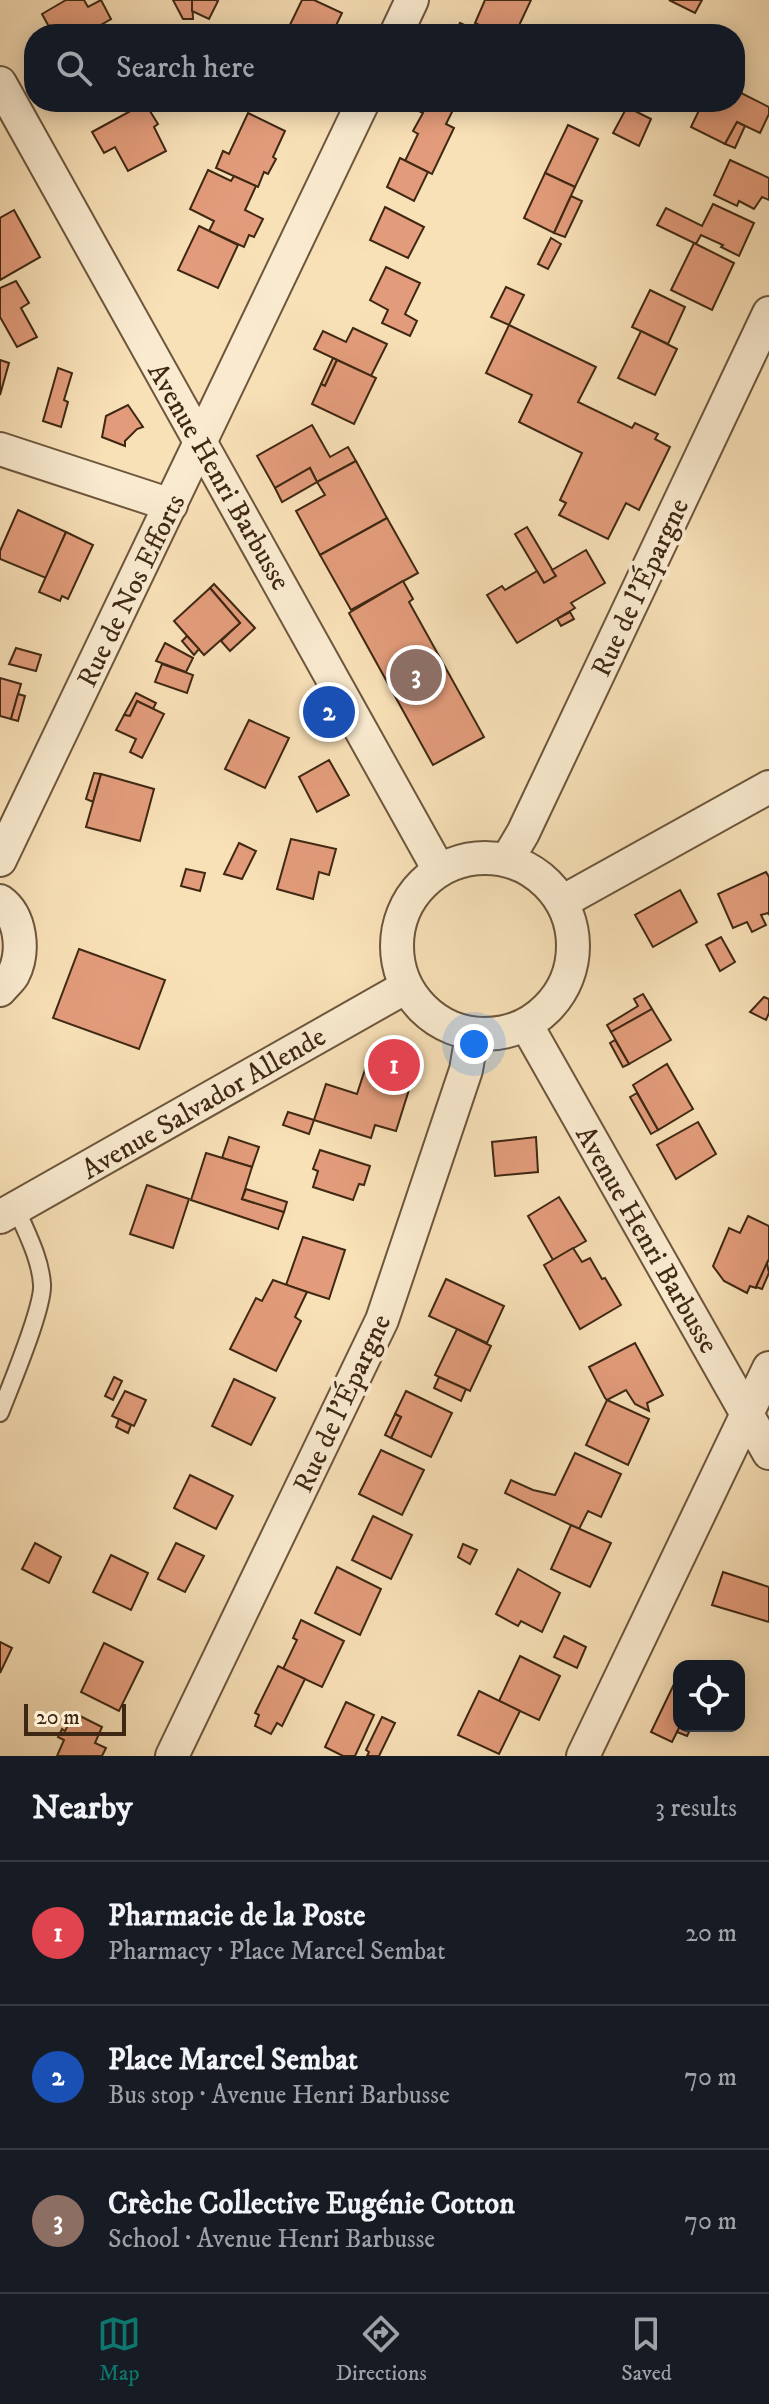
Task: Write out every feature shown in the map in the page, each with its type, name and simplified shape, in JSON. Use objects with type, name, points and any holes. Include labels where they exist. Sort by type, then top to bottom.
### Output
[{"type":"street","points":[[401,24],[412,0]]},
{"type":"street","name":"Avenue Henri Barbusse","points":[[0,83],[439,870]]},
{"type":"street","name":"Rue de Nos Efforts","points":[[0,860],[17,812],[171,505],[358,112]]},
{"type":"street","name":"Rue de l'Épargne","points":[[507,860],[523,833],[769,313]]},
{"type":"street","points":[[0,449],[171,505]]},
{"type":"street","points":[[562,902],[769,787]]},
{"type":"street","points":[[484,857],[507,860],[529,869],[548,883],[562,902],[571,924],[574,947],[571,971],[561,993],[546,1011],[527,1026],[500,1034],[472,1035],[445,1026],[423,1009],[406,987],[398,962],[397,935],[404,909],[419,887],[439,870],[461,861],[484,857]]},
{"type":"street","points":[[0,901],[6,905],[18,927],[20,951],[13,975],[0,990]]},
{"type":"street","name":"Avenue Salvador Allende","points":[[8,1212],[406,987]]},
{"type":"street","name":"Avenue Henri Barbusse","points":[[527,1026],[769,1453]]},
{"type":"street","name":"Rue de l'Épargne","points":[[172,1756],[382,1320],[466,1070],[472,1035]]},
{"type":"street","points":[[583,1756],[769,1368]]},
{"type":"lane","points":[[0,1413],[43,1288],[39,1265],[8,1212]]},
{"type":"building","points":[[66,0],[84,0],[88,7],[101,0],[111,19],[102,24],[48,24],[42,14]]},
{"type":"building","points":[[173,0],[192,0],[193,19],[183,19]]},
{"type":"building","points":[[192,0],[218,1],[209,19],[192,11]]},
{"type":"building","points":[[302,0],[314,0],[342,13],[337,24],[290,24]]},
{"type":"building","points":[[485,0],[531,0],[520,24],[475,23]]},
{"type":"building","points":[[669,0],[702,0],[695,13]]},
{"type":"building","points":[[745,95],[769,107],[760,133],[737,122],[725,144],[691,127],[698,112],[745,112]]},
{"type":"building","points":[[129,112],[151,112],[158,124],[154,127],[166,151],[128,171],[115,147],[104,153],[92,132]]},
{"type":"building","points":[[452,112],[446,124],[454,128],[432,174],[405,161],[418,134],[413,131],[423,113]]},
{"type":"building","points":[[624,112],[637,112],[651,119],[639,146],[613,133]]},
{"type":"building","points":[[248,113],[285,131],[273,157],[276,159],[268,174],[264,172],[258,187],[216,168],[223,151],[229,154]]},
{"type":"building","points":[[737,122],[745,126],[735,148],[725,144]]},
{"type":"building","points":[[568,125],[598,139],[575,187],[545,173]]},
{"type":"building","points":[[400,158],[428,172],[414,201],[387,187]]},
{"type":"building","points":[[730,160],[769,178],[769,200],[762,197],[754,209],[739,201],[737,206],[714,195]]},
{"type":"building","points":[[208,170],[231,181],[234,176],[256,186],[245,210],[263,219],[254,237],[249,235],[244,247],[209,231],[214,221],[190,209]]},
{"type":"building","points":[[545,173],[575,187],[554,233],[524,218]]},
{"type":"building","points":[[571,196],[582,201],[565,237],[554,233]]},
{"type":"building","points":[[713,204],[754,223],[739,256],[701,235],[696,244],[657,225],[666,208],[702,226]]},
{"type":"building","points":[[385,207],[424,227],[408,258],[370,240]]},
{"type":"building","points":[[14,210],[40,257],[0,280],[0,218]]},
{"type":"building","points":[[199,226],[238,245],[218,288],[178,270]]},
{"type":"building","points":[[551,238],[561,244],[548,269],[538,264]]},
{"type":"building","points":[[694,243],[734,263],[712,310],[671,290]]},
{"type":"building","points":[[386,267],[420,283],[405,314],[417,321],[410,336],[382,323],[388,310],[370,300]]},
{"type":"building","points":[[16,281],[29,303],[21,308],[37,337],[17,347],[0,317],[0,288]]},
{"type":"building","points":[[506,287],[524,295],[509,325],[491,317]]},
{"type":"building","points":[[650,290],[685,307],[668,344],[632,327]]},
{"type":"building","points":[[509,325],[596,367],[578,402],[632,428],[635,423],[658,434],[655,439],[670,447],[639,510],[626,503],[608,539],[559,515],[566,503],[560,500],[582,453],[519,422],[532,395],[486,373]]},
{"type":"building","points":[[353,328],[387,344],[371,376],[314,349],[323,331],[346,342]]},
{"type":"building","points":[[641,331],[677,349],[655,395],[618,378]]},
{"type":"building","points":[[333,358],[337,360],[325,386],[321,384]]},
{"type":"building","points":[[0,360],[9,363],[0,395]]},
{"type":"building","points":[[337,360],[376,378],[354,424],[312,404],[321,384],[325,386]]},
{"type":"building","points":[[58,368],[72,373],[64,400],[68,402],[61,427],[43,421]]},
{"type":"building","points":[[128,405],[143,427],[125,441],[125,446],[102,437],[106,416]]},
{"type":"building","points":[[312,425],[330,457],[348,447],[356,461],[317,482],[310,468],[275,488],[257,456]]},
{"type":"building","points":[[356,461],[387,518],[320,555],[296,511],[325,495],[317,482]]},
{"type":"building","points":[[310,468],[317,482],[282,502],[275,488]]},
{"type":"building","points":[[18,510],[66,532],[46,578],[0,559],[0,551]]},
{"type":"building","points":[[387,518],[418,573],[351,610],[320,555]]},
{"type":"building","points":[[527,527],[556,576],[544,583],[515,534]]},
{"type":"building","points":[[66,532],[93,545],[68,599],[62,596],[60,601],[39,592]]},
{"type":"building","points":[[586,550],[605,583],[571,603],[575,608],[517,643],[487,595],[502,586],[505,590],[537,571],[544,583],[556,576],[552,570]]},
{"type":"building","points":[[403,581],[413,599],[409,602],[484,737],[433,765],[349,613]]},
{"type":"building","points":[[214,584],[255,628],[230,651],[221,641],[240,623],[210,588]]},
{"type":"building","points":[[210,588],[240,623],[204,655],[174,621]]},
{"type":"building","points":[[570,612],[574,619],[561,626],[557,619]]},
{"type":"building","points":[[187,636],[199,649],[194,655],[182,641]]},
{"type":"building","points":[[165,643],[193,658],[186,672],[156,661]]},
{"type":"building","points":[[16,648],[41,655],[36,671],[9,664]]},
{"type":"building","points":[[162,664],[193,675],[187,693],[155,682]]},
{"type":"building","points":[[0,678],[21,684],[11,719],[0,716]]},
{"type":"building","points":[[136,693],[156,703],[153,709],[137,701],[130,716],[124,715]]},
{"type":"building","points":[[18,694],[25,696],[18,721],[11,719]]},
{"type":"building","points":[[137,701],[164,714],[142,758],[130,752],[136,739],[116,730],[124,715],[130,716]]},
{"type":"building","points":[[249,720],[289,738],[265,788],[225,769]]},
{"type":"building","points":[[329,760],[349,795],[317,812],[299,777]]},
{"type":"building","points":[[94,773],[101,774],[93,802],[86,799]]},
{"type":"building","points":[[101,774],[154,789],[140,841],[86,827]]},
{"type":"building","points":[[291,839],[336,849],[329,875],[319,872],[313,899],[277,889]]},
{"type":"building","points":[[239,843],[256,851],[242,879],[224,874]]},
{"type":"building","points":[[186,869],[205,873],[200,891],[181,886]]},
{"type":"building","points":[[766,872],[769,877],[769,915],[761,915],[766,925],[752,932],[747,922],[733,928],[718,894]]},
{"type":"building","points":[[680,890],[697,922],[653,947],[635,915]]},
{"type":"building","points":[[721,937],[735,962],[720,971],[706,945]]},
{"type":"building","points":[[79,949],[165,980],[139,1049],[53,1018]]},
{"type":"building","points":[[643,994],[652,1009],[611,1032],[607,1025],[638,1006],[634,999]]},
{"type":"building","points":[[764,997],[769,999],[766,1020],[750,1012]]},
{"type":"building","points":[[652,1009],[671,1040],[629,1064],[611,1032]]},
{"type":"building","points":[[615,1040],[629,1064],[623,1067],[610,1043]]},
{"type":"building","points":[[378,1055],[389,1059],[388,1064],[395,1066],[395,1069],[413,1077],[396,1131],[375,1125],[371,1138],[314,1120],[326,1084],[357,1094],[369,1057],[376,1059]]},
{"type":"building","points":[[667,1064],[693,1109],[658,1130],[633,1085]]},
{"type":"building","points":[[637,1093],[658,1130],[651,1134],[630,1097]]},
{"type":"building","points":[[288,1112],[314,1120],[309,1134],[283,1125]]},
{"type":"building","points":[[698,1122],[716,1154],[676,1179],[657,1145]]},
{"type":"building","points":[[229,1137],[259,1147],[252,1167],[222,1158]]},
{"type":"building","points":[[536,1137],[538,1172],[495,1176],[492,1142]]},
{"type":"building","points":[[320,1150],[370,1166],[364,1185],[359,1184],[353,1200],[313,1187],[318,1171],[313,1169]]},
{"type":"building","points":[[206,1153],[252,1167],[242,1199],[284,1212],[278,1229],[191,1200]]},
{"type":"building","points":[[147,1185],[189,1199],[173,1248],[130,1234]]},
{"type":"building","points":[[246,1189],[287,1202],[284,1212],[242,1199]]},
{"type":"building","points":[[559,1197],[586,1241],[553,1260],[528,1216]]},
{"type":"building","points":[[748,1216],[769,1226],[769,1259],[756,1288],[750,1286],[747,1293],[724,1281],[713,1266],[729,1228],[740,1233]]},
{"type":"building","points":[[303,1237],[345,1250],[329,1299],[286,1285]]},
{"type":"building","points":[[573,1248],[582,1262],[590,1258],[621,1305],[580,1329],[544,1265]]},
{"type":"building","points":[[767,1263],[769,1273],[762,1289],[756,1287]]},
{"type":"building","points":[[446,1279],[504,1306],[487,1343],[429,1316]]},
{"type":"building","points":[[273,1280],[307,1292],[295,1317],[301,1321],[276,1371],[230,1349],[256,1298],[262,1301]]},
{"type":"building","points":[[457,1329],[491,1346],[470,1391],[435,1375]]},
{"type":"building","points":[[635,1343],[663,1395],[647,1403],[649,1411],[635,1404],[626,1390],[607,1400],[589,1367]]},
{"type":"building","points":[[114,1377],[122,1381],[113,1400],[105,1396]]},
{"type":"building","points":[[439,1377],[466,1389],[461,1401],[434,1388]]},
{"type":"building","points":[[234,1379],[275,1398],[251,1445],[212,1426]]},
{"type":"building","points":[[125,1391],[146,1400],[134,1426],[112,1416]]},
{"type":"building","points":[[406,1391],[452,1413],[431,1457],[391,1438],[401,1417],[395,1414]]},
{"type":"building","points":[[607,1400],[649,1419],[628,1465],[586,1445]]},
{"type":"building","points":[[395,1414],[401,1417],[391,1438],[385,1435]]},
{"type":"building","points":[[119,1419],[131,1425],[128,1433],[116,1427]]},
{"type":"building","points":[[381,1450],[424,1470],[402,1515],[359,1494]]},
{"type":"building","points":[[575,1453],[621,1474],[601,1517],[588,1511],[579,1529],[505,1493],[511,1480],[555,1495]]},
{"type":"building","points":[[190,1475],[233,1496],[216,1529],[174,1508]]},
{"type":"building","points":[[373,1516],[412,1535],[391,1579],[352,1560]]},
{"type":"building","points":[[571,1525],[611,1543],[590,1587],[551,1569]]},
{"type":"building","points":[[35,1543],[61,1557],[49,1583],[22,1569]]},
{"type":"building","points":[[176,1543],[204,1556],[185,1592],[158,1579]]},
{"type":"building","points":[[463,1544],[477,1550],[470,1564],[458,1557]]},
{"type":"building","points":[[111,1555],[148,1573],[131,1610],[93,1592]]},
{"type":"building","points":[[337,1567],[381,1589],[360,1635],[315,1613]]},
{"type":"building","points":[[518,1569],[560,1593],[542,1632],[521,1621],[518,1626],[496,1614]]},
{"type":"building","points":[[723,1572],[769,1587],[769,1622],[712,1605]]},
{"type":"building","points":[[301,1620],[344,1641],[322,1687],[283,1669],[297,1640],[293,1638]]},
{"type":"building","points":[[564,1636],[586,1647],[577,1668],[554,1657]]},
{"type":"building","points":[[0,1642],[12,1648],[0,1673]]},
{"type":"building","points":[[104,1643],[143,1662],[119,1711],[81,1692]]},
{"type":"building","points":[[520,1656],[560,1676],[539,1720],[499,1701]]},
{"type":"building","points":[[278,1666],[305,1679],[282,1726],[277,1723],[271,1734],[255,1726],[259,1715],[255,1713]]},
{"type":"building","points":[[673,1686],[673,1732],[677,1732],[672,1742],[651,1732]]},
{"type":"building","points":[[479,1691],[520,1711],[499,1754],[458,1735]]},
{"type":"building","points":[[346,1702],[374,1715],[355,1756],[343,1756],[325,1747]]},
{"type":"building","points":[[74,1713],[102,1727],[95,1743],[106,1748],[102,1756],[57,1756],[64,1740],[58,1737],[62,1729],[65,1731]]},
{"type":"building","points":[[382,1717],[395,1723],[379,1756],[367,1756],[369,1752],[366,1750]]},
{"type":"place","name":"Crèche Collective Eugénie Cotton","points":[[416,675]]},
{"type":"place","name":"Place Marcel Sembat","points":[[329,712]]},
{"type":"place","name":"Pharmacie de la Poste","points":[[394,1065]]}]
